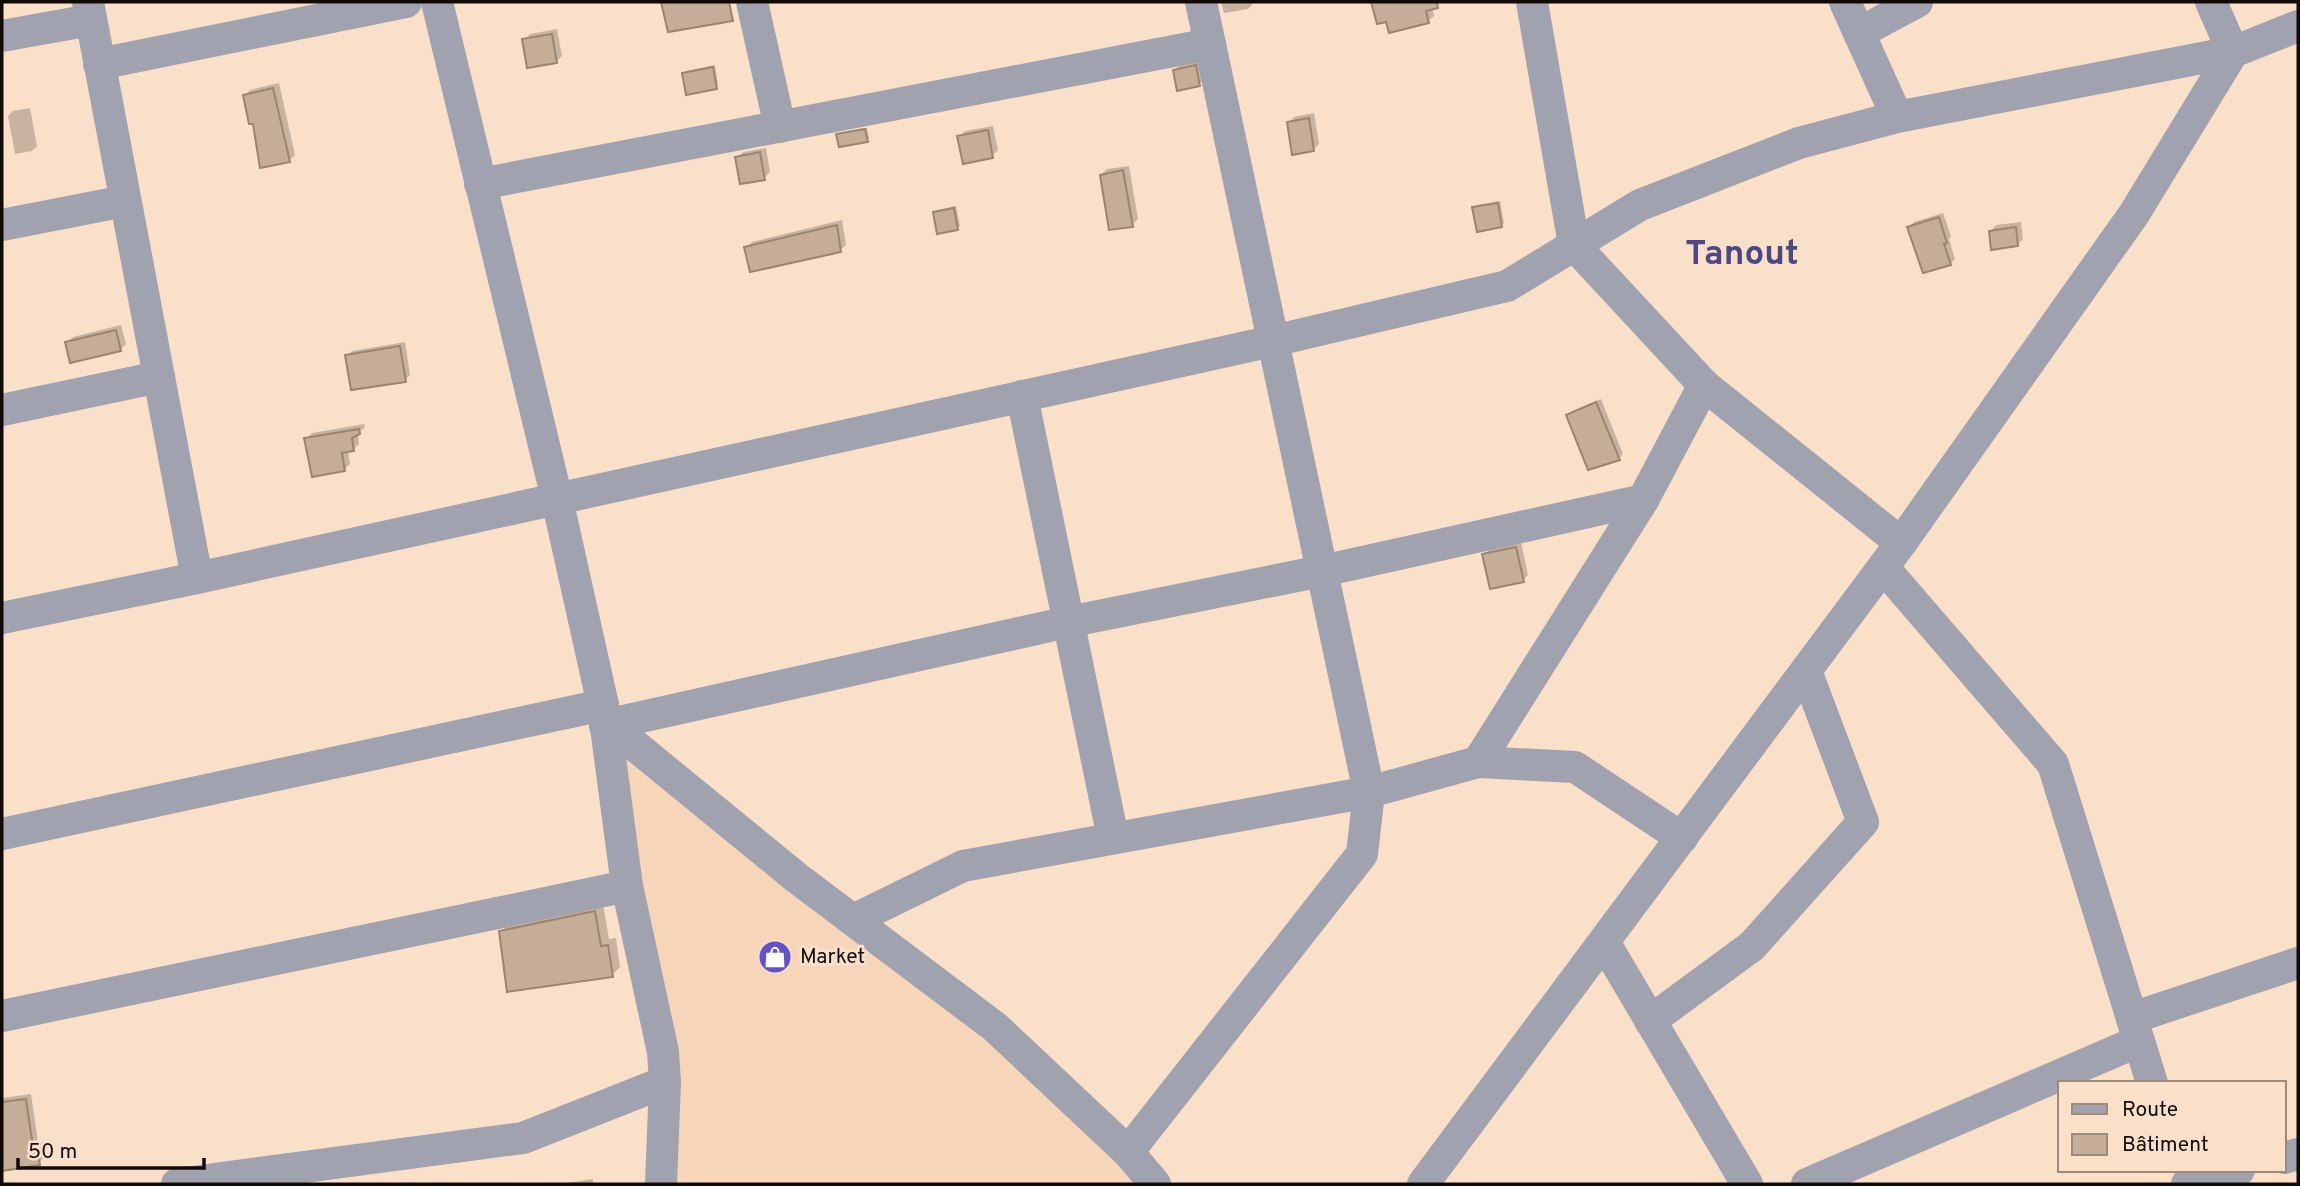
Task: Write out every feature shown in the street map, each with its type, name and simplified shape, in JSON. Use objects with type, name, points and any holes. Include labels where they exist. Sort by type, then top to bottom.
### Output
[{"type":"street","points":[[99,64],[405,2]]},
{"type":"street","points":[[437,2],[557,499],[604,715],[627,886],[663,1052],[665,1082],[661,1184]]},
{"type":"street","points":[[752,2],[780,127]]},
{"type":"street","points":[[1128,1152],[1362,854],[1369,792],[1201,2]]},
{"type":"street","points":[[1532,2],[1574,245],[1704,385],[1892,555],[2053,764],[2151,1081]]},
{"type":"street","points":[[1845,2],[1897,117]]},
{"type":"street","points":[[1859,33],[1917,2]]},
{"type":"street","points":[[2211,2],[2233,52]]},
{"type":"street","points":[[2,36],[89,11],[197,578]]},
{"type":"street","points":[[2,618],[557,499],[1273,341],[1507,286],[1640,205],[1799,144],[1897,117],[2233,52],[2298,26]]},
{"type":"street","points":[[480,184],[1210,44]]},
{"type":"street","points":[[1423,1184],[1892,555],[2134,214],[2233,52]]},
{"type":"street","points":[[2,225],[125,201]]},
{"type":"street","points":[[2,410],[159,377]]},
{"type":"street","points":[[1478,762],[1643,500],[1704,385]]},
{"type":"street","points":[[1022,396],[1112,838]]},
{"type":"street","points":[[2,834],[1322,571],[1643,500]]},
{"type":"street","points":[[1650,1021],[1752,946],[1863,822],[1806,671]]},
{"type":"street","points":[[604,715],[622,735],[786,869],[995,1027],[1128,1152],[1155,1184]]},
{"type":"street","points":[[853,920],[962,866],[1369,792],[1478,762],[1575,767],[1682,838]]},
{"type":"street","points":[[2,1016],[627,886]]},
{"type":"street","points":[[1604,942],[1747,1184]]},
{"type":"street","points":[[1807,1184],[2136,1029],[2298,963]]},
{"type":"street","points":[[177,1184],[523,1138],[665,1082]]},
{"type":"street","points":[[2186,1184],[2231,1172]]},
{"type":"shaded area","name":"Market","points":[[616,739],[1005,1036],[1142,1184],[661,1184]]},
{"type":"building","points":[[661,2],[729,2],[733,21],[668,32]]},
{"type":"building","points":[[1371,2],[1437,2],[1438,8],[1426,11],[1429,23],[1389,33],[1386,22],[1377,24]]},
{"type":"building","points":[[552,34],[557,63],[527,68],[522,39]]},
{"type":"building","points":[[1196,65],[1200,86],[1177,91],[1173,70]]},
{"type":"building","points":[[713,67],[717,89],[686,95],[682,73]]},
{"type":"building","points":[[273,88],[290,162],[260,168],[253,124],[249,124],[243,95]]},
{"type":"building","points":[[1309,118],[1314,151],[1292,155],[1287,122]]},
{"type":"building","points":[[865,129],[868,142],[839,147],[836,134]]},
{"type":"building","points":[[988,130],[993,158],[963,164],[957,136]]},
{"type":"building","points":[[760,152],[765,180],[740,184],[735,157]]},
{"type":"building","points":[[1123,170],[1133,227],[1109,230],[1100,175]]},
{"type":"building","points":[[1498,203],[1502,227],[1477,232],[1472,207]]},
{"type":"building","points":[[954,208],[958,230],[937,234],[933,212]]},
{"type":"building","points":[[1939,217],[1951,265],[1923,273],[1907,227]]},
{"type":"building","points":[[837,225],[841,252],[750,272],[744,247]]},
{"type":"building","points":[[2016,227],[2018,246],[1991,250],[1989,231]]},
{"type":"building","points":[[116,330],[121,351],[70,363],[65,342]]},
{"type":"building","points":[[400,346],[406,382],[351,390],[345,355]]},
{"type":"building","points":[[1596,402],[1620,460],[1588,470],[1566,415]]},
{"type":"building","points":[[359,429],[360,434],[352,438],[354,451],[342,453],[345,471],[312,477],[304,438]]},
{"type":"building","points":[[1516,547],[1524,582],[1490,589],[1482,554]]},
{"type":"building","points":[[595,911],[601,946],[608,945],[613,977],[507,992],[499,931]]},
{"type":"building","points":[[26,1099],[33,1147],[37,1146],[40,1165],[2,1171],[2,1102]]},
{"type":"place","name":"Market","points":[[775,957]]},
{"type":"district","name":"Tanout","points":[[1742,255]]}]
